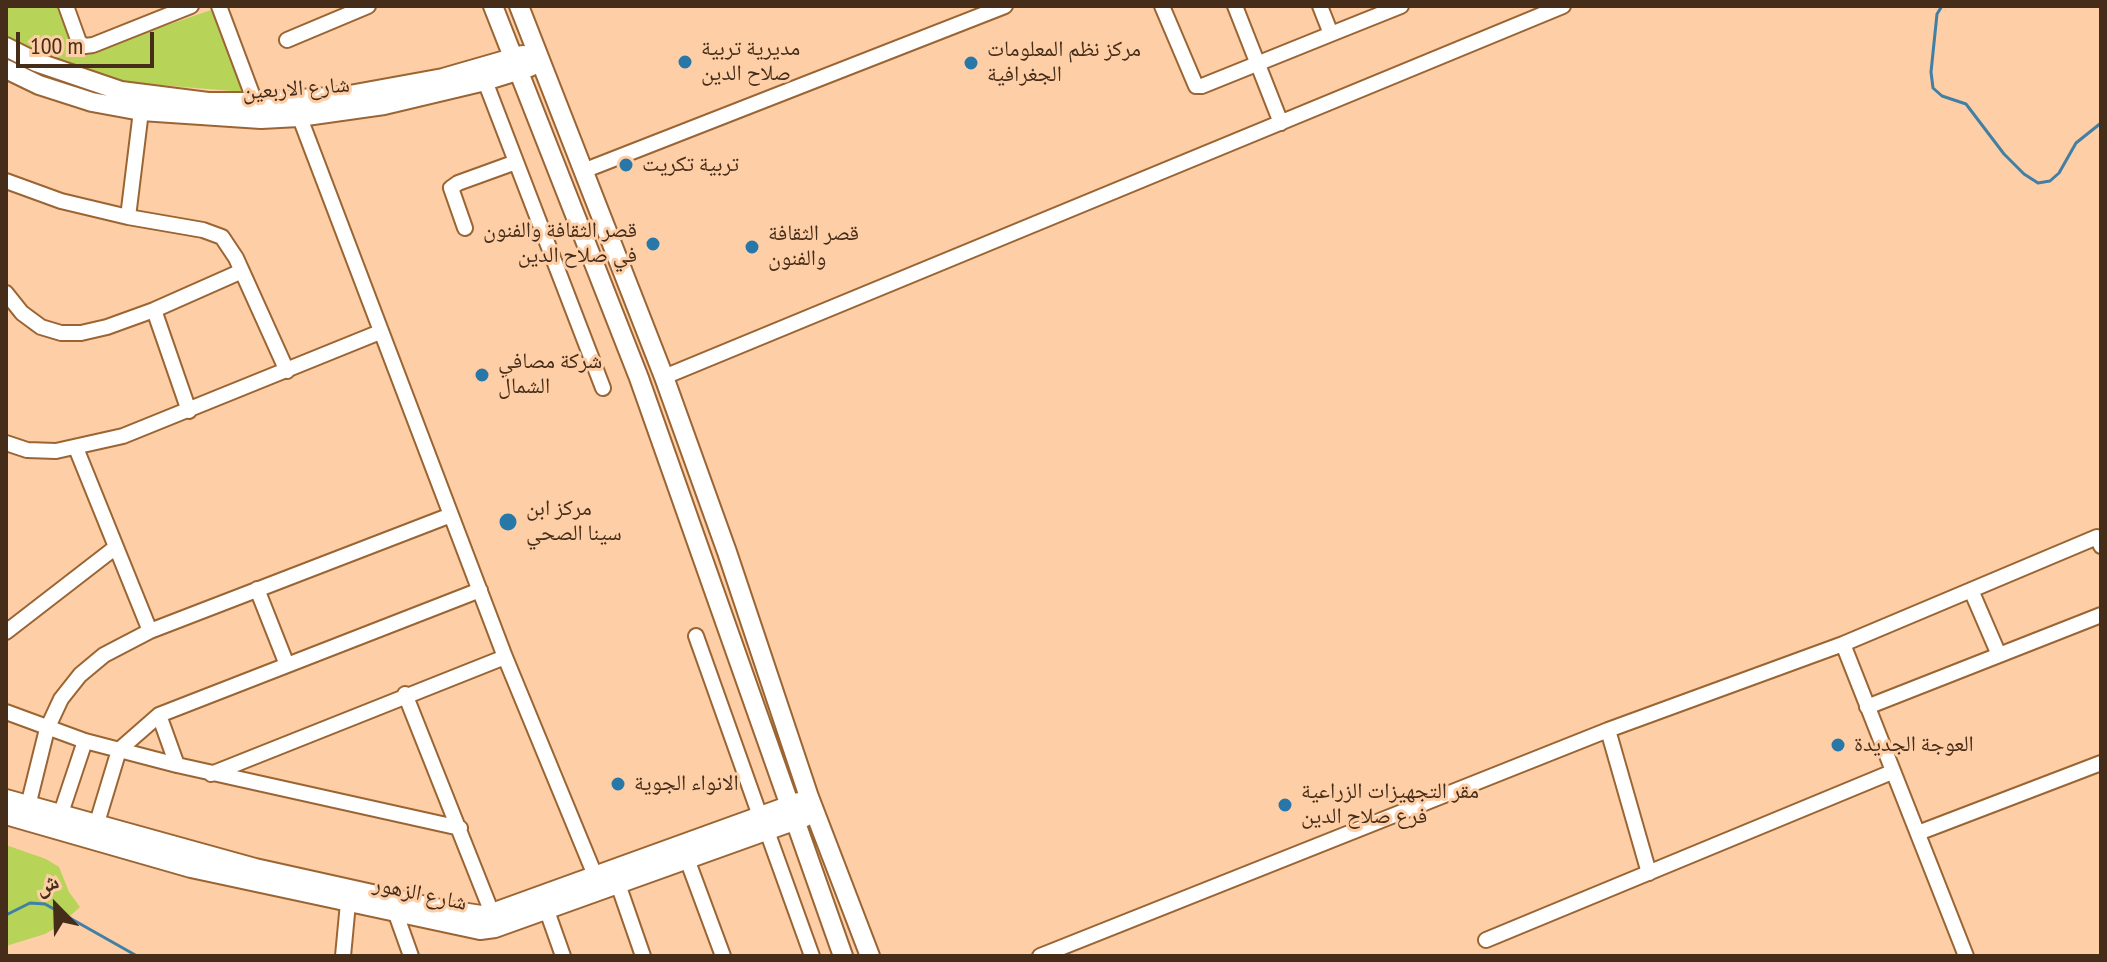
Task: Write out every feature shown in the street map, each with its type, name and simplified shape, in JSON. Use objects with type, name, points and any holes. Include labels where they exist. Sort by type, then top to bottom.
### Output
[{"type":"main road","points":[[493,6],[639,378],[843,956]]},
{"type":"main road","points":[[519,6],[664,377],[812,805],[870,956]]},
{"type":"main road","points":[[6,47],[36,62],[121,91],[208,102],[255,102],[296,108],[344,96],[516,66]]},
{"type":"main road","name":"شارع الاربعين","points":[[6,69],[39,85],[92,102],[141,111],[250,119],[296,108],[384,105],[485,81],[539,56]]},
{"type":"main road","name":"شارع الزهور","points":[[6,799],[28,806],[58,823],[191,868],[480,930],[495,928],[604,883],[812,805]]},
{"type":"main road","name":"شارع الزهور","points":[[6,815],[96,826],[270,872],[466,914],[492,913],[687,859],[764,824]]},
{"type":"street","points":[[66,6],[79,42],[85,46],[191,6]]},
{"type":"street","points":[[219,6],[255,102]]},
{"type":"street","points":[[583,171],[1005,6]]},
{"type":"street","points":[[1162,6],[1196,86],[1401,6]]},
{"type":"street","points":[[1235,6],[1281,123]]},
{"type":"street","points":[[1320,6],[1331,34]]},
{"type":"street","points":[[664,377],[1563,6]]},
{"type":"street","points":[[287,40],[362,7]]},
{"type":"street","points":[[485,81],[603,388]]},
{"type":"street","points":[[296,108],[505,657],[604,883],[643,956]]},
{"type":"street","points":[[128,217],[141,111]]},
{"type":"street","points":[[465,228],[451,188],[516,162]]},
{"type":"street","points":[[6,181],[61,201],[203,230],[222,237],[242,271],[287,371]]},
{"type":"street","points":[[8,299],[41,327],[71,333],[92,332],[154,310],[242,271]]},
{"type":"street","points":[[154,310],[189,411]]},
{"type":"street","points":[[6,443],[39,451],[76,448],[123,436],[380,332]]},
{"type":"street","points":[[76,448],[150,631]]},
{"type":"street","points":[[28,806],[47,729],[61,699],[80,675],[104,655],[150,631],[451,515]]},
{"type":"street","points":[[1040,956],[1608,730],[1843,644],[2097,537],[2101,546]]},
{"type":"street","points":[[6,632],[116,547]]},
{"type":"street","points":[[257,589],[287,665]]},
{"type":"street","points":[[96,826],[119,750],[159,715],[480,590]]},
{"type":"street","points":[[1971,590],[1999,655]]},
{"type":"street","points":[[1867,707],[2101,615]]},
{"type":"street","points":[[696,636],[812,956]]},
{"type":"street","points":[[1843,644],[1966,956]]},
{"type":"street","points":[[211,774],[405,694],[505,657]]},
{"type":"street","points":[[405,694],[492,913]]},
{"type":"street","points":[[6,712],[85,741],[211,774],[460,828]]},
{"type":"street","points":[[159,715],[177,765]]},
{"type":"street","points":[[1608,730],[1649,873]]},
{"type":"street","points":[[58,823],[85,741]]},
{"type":"street","points":[[1918,833],[2101,763]]},
{"type":"street","points":[[1486,940],[1892,772]]},
{"type":"street","points":[[687,859],[723,956]]},
{"type":"street","points":[[343,956],[348,903]]},
{"type":"street","points":[[546,908],[563,956]]},
{"type":"street","points":[[396,914],[411,956]]},
{"type":"green space","points":[[6,6],[59,6],[81,52],[211,10],[245,92],[122,82],[29,51],[6,38]]},
{"type":"green space","points":[[6,845],[46,859],[59,867],[69,892],[80,907],[45,934],[6,946]]},
{"type":"waterway","points":[[1942,6],[1937,14],[1931,72],[1933,88],[1942,96],[1966,104],[2004,154],[2024,174],[2038,183],[2050,181],[2059,173],[2076,143],[2101,123]]},
{"type":"waterway","points":[[6,915],[30,903],[45,904],[137,956]]},
{"type":"place","name":"مديرية تربية صلاح الدين","points":[[685,62]]},
{"type":"place","name":"مركز نظم المعلومات الجغرافية","points":[[971,63]]},
{"type":"place","name":"تربية تكريت","points":[[626,165]]},
{"type":"place","name":"قصر الثقافة والفنون في صلاح الدين","points":[[653,244]]},
{"type":"place","name":"قصر الثقافة والفنون","points":[[752,247]]},
{"type":"place","name":"شركة مصافي الشمال","points":[[482,375]]},
{"type":"place","name":"مركز ابن سينا الصحي","points":[[508,522]]},
{"type":"place","name":"العوجة الجديدة","points":[[1838,745]]},
{"type":"place","name":"الانواء الجوية","points":[[618,784]]},
{"type":"place","name":"مقر التجهيزات الزراعية فرع صلاح الدين","points":[[1285,805]]}]
